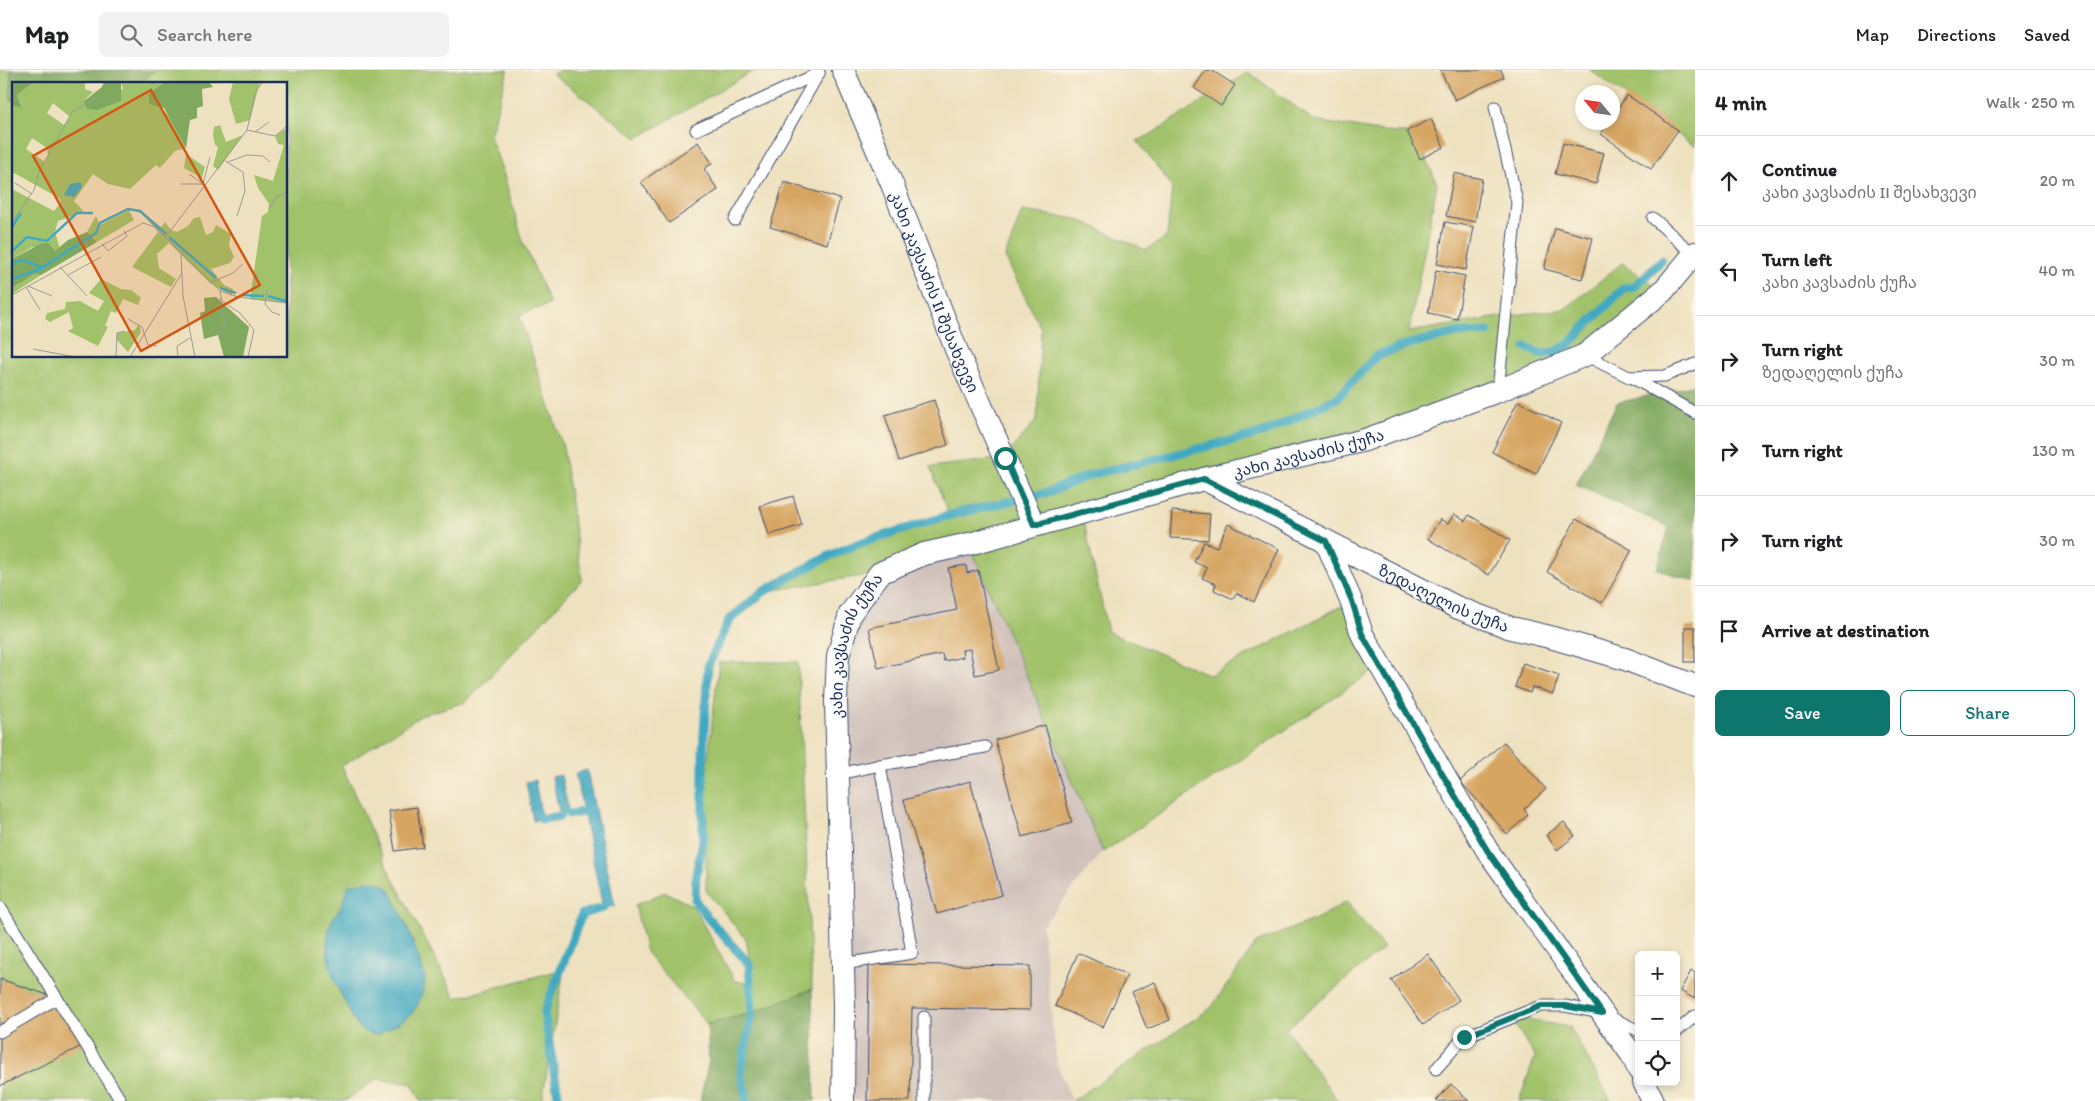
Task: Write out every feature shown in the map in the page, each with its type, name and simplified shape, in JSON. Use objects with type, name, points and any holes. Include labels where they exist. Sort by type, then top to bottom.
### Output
[{"type":"street","name":"კახი კავსაძის II შესახვევი","points":[[843,70],[892,184],[956,349],[1031,519]]},
{"type":"street","name":"კახი კავსაძის ქუჩა","points":[[843,1101],[843,964],[836,701],[838,656],[850,614],[880,573],[924,554],[969,544],[1031,519],[1365,440],[1498,392],[1585,355],[1663,291],[1694,254]]},
{"type":"street","name":"ზედაღელის ქუჩა","points":[[1204,479],[1485,620],[1624,659],[1695,686]]},
{"type":"street","points":[[1326,541],[1352,601],[1362,634],[1487,850],[1635,1061]]},
{"type":"street","points":[[1646,1086],[1653,1101]]},
{"type":"lane","points":[[696,130],[820,71]]},
{"type":"lane","points":[[735,220],[820,71]]},
{"type":"lane","points":[[1495,107],[1517,202],[1498,392]]},
{"type":"lane","points":[[1652,218],[1694,254]]},
{"type":"lane","points":[[1585,355],[1695,412]]},
{"type":"lane","points":[[1629,377],[1665,376],[1695,364]]},
{"type":"lane","points":[[839,774],[985,747]]},
{"type":"lane","points":[[843,964],[912,953],[880,765]]},
{"type":"lane","points":[[0,908],[121,1101]]},
{"type":"lane","points":[[0,1032],[57,998]]},
{"type":"lane","points":[[1436,1069],[1464,1037],[1541,1006],[1565,1006],[1602,1013],[1635,1029]]},
{"type":"lane","points":[[1680,1029],[1695,1016]]},
{"type":"lane","points":[[924,1017],[924,1101]]},
{"type":"shaded area","points":[[969,544],[1103,852],[1042,926],[1057,1064],[1072,1101],[843,1101],[839,774],[850,614],[880,573]]},
{"type":"green space","points":[[0,70],[11,70],[12,358],[288,358],[288,82],[143,82],[154,70],[508,70],[490,136],[503,172],[523,242],[550,304],[519,315],[563,447],[582,580],[466,702],[422,715],[342,766],[389,871],[456,998],[564,969],[542,1101],[421,1101],[412,1084],[377,1079],[345,1101],[0,1101],[0,1086],[57,998],[0,979]]},
{"type":"green space","points":[[11,70],[154,70],[143,82],[12,82],[11,100]]},
{"type":"green space","points":[[559,70],[755,70],[637,138],[553,74]]},
{"type":"green space","points":[[1590,70],[1695,70],[1695,147],[1620,92],[1620,85],[1610,85]]},
{"type":"green space","points":[[1248,72],[1315,121],[1393,133],[1416,133],[1437,184],[1409,332],[1505,316],[1565,309],[1622,263],[1663,291],[1627,321],[1498,391],[1082,513],[1108,632],[1210,675],[1351,601],[1381,666],[1103,852],[969,544],[880,573],[763,592],[829,556],[860,543],[949,515],[930,467],[1005,458],[1037,419],[1041,329],[1005,257],[1022,211],[1077,219],[1146,250],[1167,237],[1172,186],[1137,141],[1150,135]]},
{"type":"green space","points":[[1695,385],[1695,582],[1657,569],[1669,527],[1576,485],[1617,403]]},
{"type":"green space","points":[[719,662],[798,662],[812,989],[752,1013],[707,1024],[646,952],[635,905],[665,892],[693,906],[735,981],[754,983],[746,939],[706,891],[706,775]]},
{"type":"green space","points":[[1347,902],[1384,948],[1286,1029],[1338,1101],[1072,1101],[1211,1008],[1256,943],[1318,918]]},
{"type":"green space","points":[[812,989],[815,1101],[700,1101],[709,1060],[707,1024],[752,1013]]},
{"type":"green space","points":[[1510,1017],[1570,1027],[1611,1101],[1519,1101],[1535,1057]]},
{"type":"water","points":[[587,770],[615,906],[603,908],[575,773]]},
{"type":"water","points":[[561,775],[569,814],[560,816],[552,777]]},
{"type":"water","points":[[535,780],[542,819],[533,821],[526,782]]},
{"type":"water","points":[[369,881],[383,884],[391,893],[403,917],[425,980],[421,997],[413,1012],[377,1035],[362,1030],[353,1018],[333,977],[327,943],[332,920],[341,907],[349,885]]},
{"type":"building","points":[[1206,70],[1211,70],[1235,85],[1221,106],[1194,88]]},
{"type":"building","points":[[1440,70],[1501,70],[1504,77],[1455,100]]},
{"type":"building","points":[[1627,95],[1678,130],[1651,169],[1601,134],[1603,130],[1620,130],[1620,105]]},
{"type":"building","points":[[1431,119],[1444,147],[1420,159],[1407,131]]},
{"type":"building","points":[[698,142],[712,163],[704,169],[718,190],[669,223],[641,182]]},
{"type":"building","points":[[1563,143],[1604,153],[1596,184],[1555,174]]},
{"type":"building","points":[[1454,173],[1482,179],[1475,222],[1446,216]]},
{"type":"building","points":[[784,182],[840,199],[827,244],[770,227]]},
{"type":"building","points":[[1445,222],[1474,227],[1466,270],[1437,264]]},
{"type":"building","points":[[1555,228],[1593,238],[1582,279],[1544,269]]},
{"type":"building","points":[[1436,270],[1465,276],[1457,319],[1428,313]]},
{"type":"building","points":[[934,400],[948,445],[899,461],[885,415]]},
{"type":"building","points":[[1518,401],[1561,423],[1536,474],[1492,452]]},
{"type":"building","points":[[793,496],[802,525],[769,535],[760,506]]},
{"type":"building","points":[[1172,511],[1210,514],[1208,540],[1170,538]]},
{"type":"building","points":[[1454,514],[1465,521],[1469,515],[1510,540],[1489,575],[1428,539],[1440,519],[1448,524]]},
{"type":"building","points":[[1576,519],[1632,550],[1602,603],[1547,572]]},
{"type":"building","points":[[1228,524],[1279,549],[1254,602],[1236,593],[1233,599],[1214,590],[1216,584],[1202,578],[1207,568],[1194,562],[1204,542],[1217,547]]},
{"type":"building","points":[[966,565],[967,573],[978,570],[999,670],[975,675],[970,649],[962,650],[963,657],[944,661],[942,654],[878,668],[869,628],[957,610],[948,568]]},
{"type":"building","points":[[1685,627],[1695,627],[1695,662],[1685,662]]},
{"type":"building","points":[[1523,663],[1559,675],[1553,694],[1532,687],[1530,693],[1515,687]]},
{"type":"building","points":[[1045,725],[1072,823],[1022,837],[995,740]]},
{"type":"building","points":[[1504,742],[1546,789],[1524,809],[1528,815],[1507,834],[1460,781]]},
{"type":"building","points":[[970,781],[1002,895],[937,914],[904,800]]},
{"type":"building","points":[[417,807],[423,847],[395,851],[389,811]]},
{"type":"building","points":[[1564,822],[1575,836],[1557,850],[1546,835]]},
{"type":"building","points":[[1078,953],[1127,975],[1103,1027],[1055,1006]]},
{"type":"building","points":[[1428,954],[1459,1000],[1423,1025],[1391,980]]},
{"type":"building","points":[[869,964],[1030,966],[1030,1010],[912,1008],[910,1101],[867,1101]]},
{"type":"building","points":[[1691,971],[1695,973],[1695,999],[1680,991]]},
{"type":"building","points":[[0,979],[57,998],[86,1044],[0,1086]]},
{"type":"building","points":[[1155,982],[1170,1020],[1147,1029],[1132,992]]},
{"type":"building","points":[[1451,1084],[1469,1101],[1436,1101]]},
{"type":"waterway","points":[[1526,347],[1541,354],[1555,352],[1571,343],[1624,288],[1634,287],[1662,260]]},
{"type":"waterway","points":[[747,1101],[741,1071],[752,1013],[749,964],[707,917],[695,900],[696,875],[703,841],[703,750],[708,666],[729,620],[763,592],[829,556],[860,543],[950,515],[1046,493],[1090,475],[1263,433],[1337,398],[1376,356],[1409,344],[1457,333],[1488,332]]},
{"type":"waterway","points":[[569,814],[583,812]]},
{"type":"waterway","points":[[542,819],[560,816]]},
{"type":"waterway","points":[[559,1101],[544,1013],[582,914],[603,908]]},
{"type":"route","points":[[1005,458],[1034,525],[1204,479],[1326,541],[1352,601],[1362,634],[1424,743],[1487,850],[1602,1013],[1565,1006],[1541,1006],[1464,1037]]}]
